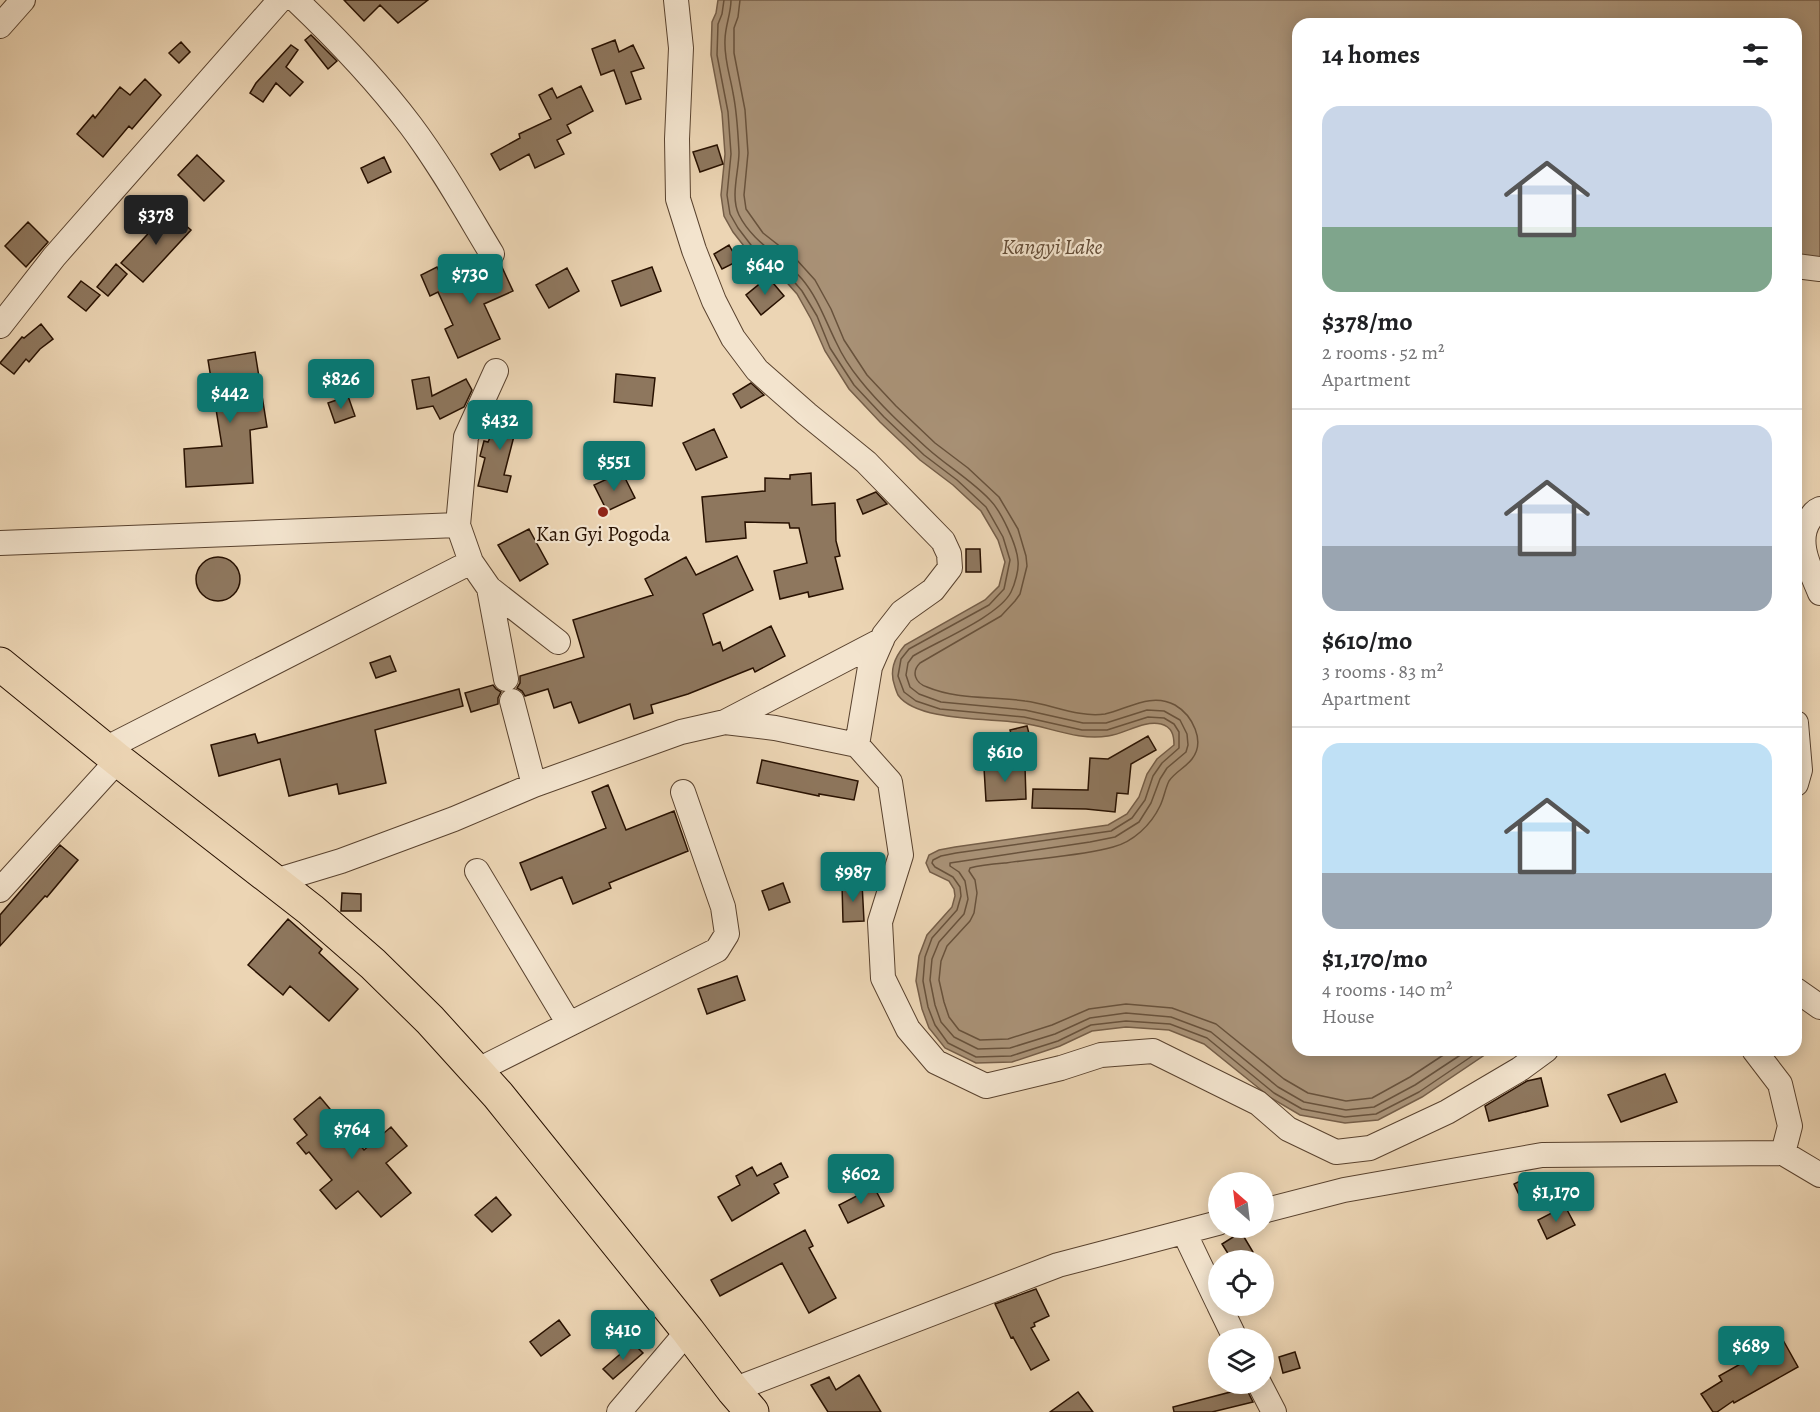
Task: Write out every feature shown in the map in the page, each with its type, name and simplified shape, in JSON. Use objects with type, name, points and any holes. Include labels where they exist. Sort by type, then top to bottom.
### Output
[{"type":"highway","points":[[0,664],[111,754],[275,881],[373,964],[430,1020],[498,1095],[742,1401]]},
{"type":"street","points":[[0,26],[22,0]]},
{"type":"street","points":[[0,326],[54,257],[280,0]]},
{"type":"street","points":[[296,0],[326,29],[411,126],[492,254]]},
{"type":"street","points":[[676,0],[681,48],[677,138],[678,199],[694,250],[728,329],[757,370],[866,462],[943,541],[949,554],[950,568],[933,590],[902,612],[882,640],[870,668],[857,745]]},
{"type":"street","points":[[1802,267],[1820,269]]},
{"type":"street","points":[[496,371],[466,437],[458,525],[471,562],[489,588],[558,642]]},
{"type":"street","points":[[1820,509],[1805,527],[1803,551],[1820,593]]},
{"type":"street","points":[[0,543],[458,525]]},
{"type":"street","points":[[0,890],[111,754],[471,562]]},
{"type":"street","points":[[489,588],[509,690],[534,785]]},
{"type":"street","points":[[275,881],[341,861],[454,819],[534,785],[681,732],[725,722],[882,640]]},
{"type":"street","points":[[725,722],[857,745],[890,783],[901,855],[880,922],[884,978],[908,1029],[936,1062],[986,1086],[1061,1068],[1101,1055],[1153,1051],[1258,1103],[1288,1129],[1336,1152],[1370,1148],[1447,1112],[1538,1056]]},
{"type":"street","points":[[476,1071],[717,950],[727,934],[723,907],[683,792]]},
{"type":"street","points":[[477,871],[569,1024]]},
{"type":"street","points":[[1802,994],[1820,1006]]},
{"type":"street","points":[[1759,1056],[1780,1084],[1790,1126],[1783,1153]]},
{"type":"street","points":[[1274,1208],[1344,1190],[1542,1155],[1783,1153],[1820,1175]]},
{"type":"street","points":[[742,1401],[1058,1265],[1208,1226]]},
{"type":"street","points":[[1184,1232],[1208,1283]]},
{"type":"street","points":[[619,1412],[688,1331]]},
{"type":"street","points":[[1265,1394],[1274,1412]]},
{"type":"water","name":"Kangyi Lake","points":[[718,0],[1820,0],[1820,259],[1802,256],[1802,18],[1292,18],[1292,1056],[1483,1056],[1422,1097],[1378,1120],[1345,1123],[1300,1115],[1271,1098],[1204,1044],[1169,1030],[1126,1027],[1092,1031],[1060,1046],[1012,1062],[976,1063],[945,1048],[929,1028],[916,981],[919,956],[927,935],[952,907],[955,896],[949,881],[930,872],[926,863],[929,855],[939,850],[955,847],[1108,825],[1127,814],[1139,797],[1147,774],[1157,759],[1174,745],[1174,738],[1168,727],[1154,723],[1114,735],[1086,737],[1022,723],[956,717],[921,710],[908,704],[898,695],[892,676],[895,660],[905,645],[985,600],[999,586],[1005,562],[998,540],[981,511],[953,485],[920,460],[849,389],[825,351],[797,294],[781,276],[747,250],[724,216],[721,195],[725,154],[722,113],[711,55],[712,22]]},
{"type":"building","points":[[344,0],[428,0],[398,23],[380,5],[364,21]]},
{"type":"building","points":[[311,35],[337,61],[328,69],[305,40]]},
{"type":"building","points":[[615,40],[619,52],[633,45],[644,68],[631,72],[641,99],[626,104],[614,70],[601,75],[592,49]]},
{"type":"building","points":[[181,42],[190,52],[179,63],[169,53]]},
{"type":"building","points":[[291,45],[298,50],[286,67],[303,82],[290,96],[276,83],[263,102],[250,93],[256,83]]},
{"type":"building","points":[[145,79],[161,95],[132,129],[129,126],[103,157],[77,134],[93,115],[95,118],[120,87],[130,95]]},
{"type":"building","points":[[581,86],[593,111],[567,125],[571,133],[557,140],[564,154],[535,168],[529,154],[500,170],[491,154],[520,138],[519,134],[551,119],[539,95],[552,88],[557,98]]},
{"type":"building","points":[[717,145],[723,164],[700,172],[693,152]]},
{"type":"building","points":[[197,155],[224,181],[204,201],[178,175]]},
{"type":"building","points":[[384,157],[391,172],[368,183],[361,168]]},
{"type":"building","points":[[169,211],[191,230],[143,282],[121,263]]},
{"type":"building","points":[[28,222],[48,242],[26,267],[5,246]]},
{"type":"building","points":[[729,245],[738,261],[722,269],[714,254]]},
{"type":"building","points":[[116,264],[127,274],[108,296],[97,287]]},
{"type":"building","points":[[501,265],[513,291],[484,304],[500,339],[458,358],[445,329],[453,325],[438,292],[430,296],[421,275],[437,267],[445,284],[485,266],[493,268]]},
{"type":"building","points":[[652,267],[661,291],[621,306],[612,281]]},
{"type":"building","points":[[567,268],[579,291],[549,308],[536,285]]},
{"type":"building","points":[[768,277],[784,296],[761,315],[746,295]]},
{"type":"building","points":[[81,281],[100,295],[86,311],[68,297]]},
{"type":"building","points":[[41,324],[53,339],[29,362],[26,359],[14,374],[0,363],[22,337],[24,338]]},
{"type":"building","points":[[255,352],[267,427],[250,430],[253,483],[186,487],[184,449],[222,446],[208,360]]},
{"type":"building","points":[[616,374],[655,378],[652,406],[614,402]]},
{"type":"building","points":[[429,377],[432,396],[466,379],[472,390],[464,407],[440,419],[433,406],[417,409],[412,380]]},
{"type":"building","points":[[751,383],[764,395],[741,408],[733,394]]},
{"type":"building","points":[[348,396],[355,416],[335,423],[328,403]]},
{"type":"building","points":[[504,407],[526,417],[517,437],[514,436],[504,475],[511,476],[507,492],[478,486],[485,458],[480,456],[484,441],[488,442]]},
{"type":"building","points":[[714,429],[727,457],[696,470],[683,443]]},
{"type":"building","points":[[622,472],[635,498],[607,511],[594,485]]},
{"type":"building","points":[[811,473],[812,505],[835,503],[836,541],[840,556],[835,557],[843,589],[809,597],[808,592],[780,599],[774,571],[807,563],[799,528],[790,528],[789,523],[745,522],[746,538],[706,542],[702,497],[765,491],[765,478],[790,479],[790,475]]},
{"type":"building","points":[[876,492],[887,504],[863,514],[857,500]]},
{"type":"building","points":[[529,529],[548,564],[520,581],[498,545]]},
{"type":"building","points":[[966,549],[980,549],[981,572],[966,572]]},
{"type":"building","points":[[737,556],[753,590],[703,614],[713,645],[720,642],[723,651],[771,626],[785,656],[755,672],[753,668],[688,694],[651,705],[653,713],[634,719],[630,704],[579,723],[571,702],[554,708],[548,689],[525,696],[517,688],[520,676],[584,657],[573,620],[653,595],[645,579],[686,557],[696,575]]},
{"type":"building","points":[[218,557],[233,564],[240,579],[233,594],[218,601],[203,594],[196,579],[203,564]]},
{"type":"building","points":[[390,656],[396,671],[376,678],[370,663]]},
{"type":"building","points":[[493,685],[501,692],[498,704],[471,712],[465,693]]},
{"type":"building","points":[[459,689],[463,706],[375,730],[386,783],[339,794],[337,784],[289,796],[280,759],[219,776],[211,745],[255,734],[258,743]]},
{"type":"building","points":[[1027,726],[1031,741],[1014,745],[1010,730]]},
{"type":"building","points":[[1148,736],[1156,750],[1131,764],[1128,794],[1117,793],[1115,812],[1032,808],[1033,789],[1088,790],[1090,758],[1108,759]]},
{"type":"building","points":[[762,760],[858,781],[854,800],[819,794],[819,796],[757,783]]},
{"type":"building","points":[[1025,766],[1026,799],[986,801],[984,768]]},
{"type":"building","points":[[608,785],[626,830],[674,811],[688,851],[609,883],[611,888],[573,904],[562,877],[531,890],[520,863],[606,828],[592,792]]},
{"type":"building","points":[[60,845],[78,860],[47,897],[45,896],[0,946],[0,915]]},
{"type":"building","points":[[783,883],[790,902],[769,910],[762,891]]},
{"type":"building","points":[[862,883],[864,921],[843,922],[842,884]]},
{"type":"building","points":[[342,893],[361,894],[361,911],[341,911]]},
{"type":"building","points":[[288,919],[322,949],[319,953],[358,989],[329,1021],[290,986],[283,995],[248,965]]},
{"type":"building","points":[[737,976],[745,1000],[707,1014],[698,989]]},
{"type":"building","points":[[1665,1074],[1677,1102],[1621,1122],[1608,1095]]},
{"type":"building","points":[[1541,1078],[1548,1106],[1489,1121],[1485,1106],[1527,1081]]},
{"type":"building","points":[[320,1097],[364,1150],[391,1127],[407,1146],[386,1163],[411,1193],[381,1217],[358,1191],[336,1209],[320,1190],[332,1180],[309,1152],[306,1154],[297,1143],[307,1135],[294,1119]]},
{"type":"building","points":[[781,1163],[788,1177],[774,1184],[779,1193],[732,1221],[718,1197],[740,1185],[736,1176],[752,1167],[757,1176]]},
{"type":"building","points":[[1528,1177],[1536,1194],[1522,1201],[1514,1184]]},
{"type":"building","points":[[874,1187],[884,1206],[848,1223],[839,1205]]},
{"type":"building","points":[[496,1197],[511,1215],[492,1232],[475,1215]]},
{"type":"building","points":[[1565,1206],[1575,1225],[1547,1239],[1538,1220]]},
{"type":"building","points":[[805,1230],[813,1246],[809,1248],[836,1298],[809,1313],[782,1263],[720,1296],[711,1280]]},
{"type":"building","points":[[1232,1238],[1245,1238],[1252,1250],[1226,1250],[1222,1244]]},
{"type":"building","points":[[1036,1289],[1049,1316],[1034,1323],[1035,1326],[1031,1328],[1049,1360],[1031,1370],[1013,1337],[1011,1338],[995,1304]]},
{"type":"building","points":[[559,1320],[570,1335],[541,1356],[530,1342]]},
{"type":"building","points":[[1783,1340],[1798,1367],[1734,1403],[1733,1401],[1717,1412],[1713,1412],[1701,1394],[1722,1381],[1719,1376]]},
{"type":"building","points":[[633,1343],[643,1353],[613,1379],[603,1369]]},
{"type":"building","points":[[1295,1352],[1300,1368],[1283,1373],[1279,1357]]},
{"type":"building","points":[[859,1375],[881,1412],[828,1412],[811,1385],[829,1377],[836,1390]]},
{"type":"building","points":[[1078,1392],[1093,1412],[1050,1412]]},
{"type":"building","points":[[1223,1394],[1249,1394],[1253,1402],[1212,1412],[1174,1412],[1173,1407]]},
{"type":"place","name":"Kan Gyi Pogoda","points":[[603,512]]}]
